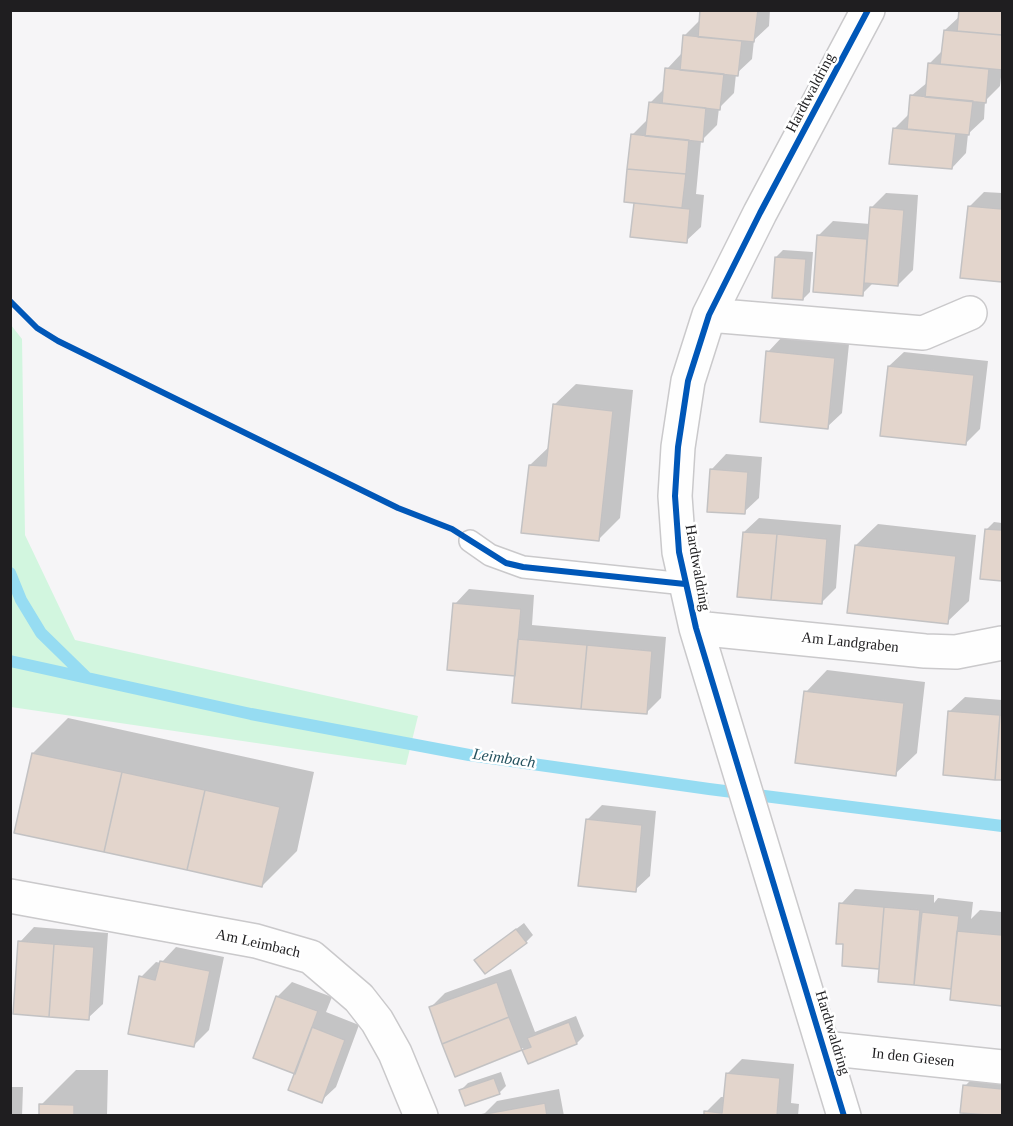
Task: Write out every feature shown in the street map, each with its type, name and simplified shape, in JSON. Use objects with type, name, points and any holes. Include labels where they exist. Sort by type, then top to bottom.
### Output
[{"type":"street","name":"Hardtwaldring","points":[[844,1116],[696,628],[685,584],[676,524],[677,457],[688,381],[709,315],[760,213],[868,10]]},
{"type":"street","points":[[709,315],[923,333],[970,313]]},
{"type":"street","name":"Am Landgraben","points":[[696,628],[925,651],[956,652],[1002,643]]},
{"type":"street","name":"Am Leimbach","points":[[10,896],[256,942],[311,957],[359,998],[377,1021],[395,1053],[421,1116]]},
{"type":"street","name":"In den Giesen","points":[[824,1048],[1002,1067]]},
{"type":"lane","points":[[470,541],[490,555],[523,567],[685,584]]},
{"type":"green space","points":[[11,325],[22,339],[25,535],[75,640],[418,716],[406,765],[11,707]]},
{"type":"building","points":[[700,10],[758,10],[754,42],[698,37]]},
{"type":"building","points":[[959,10],[1002,10],[1002,35],[957,31]]},
{"type":"building","points":[[944,30],[1002,35],[1002,70],[940,64]]},
{"type":"building","points":[[683,35],[742,41],[738,76],[680,70]]},
{"type":"building","points":[[928,63],[989,69],[986,103],[925,97]]},
{"type":"building","points":[[665,68],[724,74],[720,110],[662,103]]},
{"type":"building","points":[[910,95],[973,101],[969,135],[907,129]]},
{"type":"building","points":[[649,102],[706,108],[703,142],[645,136]]},
{"type":"building","points":[[893,128],[956,134],[952,169],[889,164]]},
{"type":"building","points":[[631,134],[689,140],[686,174],[627,169]]},
{"type":"building","points":[[627,169],[686,174],[682,208],[624,202]]},
{"type":"building","points":[[634,203],[690,209],[687,243],[630,237]]},
{"type":"building","points":[[968,206],[1002,209],[1002,282],[960,278]]},
{"type":"building","points":[[870,207],[904,210],[898,286],[864,283]]},
{"type":"building","points":[[817,235],[867,239],[863,296],[813,292]]},
{"type":"building","points":[[775,257],[806,259],[803,300],[772,298]]},
{"type":"building","points":[[766,351],[835,358],[828,429],[760,422]]},
{"type":"building","points":[[888,366],[974,375],[966,445],[880,436]]},
{"type":"building","points":[[553,404],[613,411],[599,541],[521,533],[529,465],[546,466]]},
{"type":"building","points":[[710,469],[748,472],[745,514],[707,512]]},
{"type":"building","points":[[985,529],[1002,530],[1002,581],[980,579]]},
{"type":"building","points":[[743,532],[777,534],[771,600],[737,597]]},
{"type":"building","points":[[777,534],[827,539],[822,604],[771,600]]},
{"type":"building","points":[[855,545],[956,556],[948,624],[847,613]]},
{"type":"building","points":[[453,603],[521,609],[515,676],[447,670]]},
{"type":"building","points":[[518,639],[587,645],[581,709],[512,703]]},
{"type":"building","points":[[587,645],[652,651],[647,714],[581,709]]},
{"type":"building","points":[[804,691],[904,703],[896,776],[795,763]]},
{"type":"building","points":[[948,711],[1000,715],[995,780],[943,775]]},
{"type":"building","points":[[1000,715],[1002,715],[1002,780],[995,780]]},
{"type":"building","points":[[32,753],[122,772],[104,852],[14,833]]},
{"type":"building","points":[[122,772],[205,790],[187,870],[104,852]]},
{"type":"building","points":[[205,790],[280,807],[262,887],[187,870]]},
{"type":"building","points":[[586,819],[642,825],[636,892],[578,886]]},
{"type":"building","points":[[839,903],[884,907],[879,969],[842,966],[843,944],[836,944]]},
{"type":"building","points":[[884,907],[920,910],[914,985],[878,982]]},
{"type":"building","points":[[922,912],[959,916],[951,989],[914,985]]},
{"type":"building","points":[[516,929],[527,943],[485,974],[474,960]]},
{"type":"building","points":[[957,931],[1002,935],[1002,1006],[950,1000]]},
{"type":"building","points":[[18,941],[54,944],[49,1017],[13,1014]]},
{"type":"building","points":[[54,944],[94,947],[89,1020],[49,1017]]},
{"type":"building","points":[[160,961],[210,971],[194,1047],[128,1034],[139,976],[155,980]]},
{"type":"building","points":[[497,982],[509,1017],[442,1044],[429,1007]]},
{"type":"building","points":[[276,996],[318,1011],[295,1074],[253,1058]]},
{"type":"building","points":[[509,1017],[522,1050],[455,1077],[442,1044]]},
{"type":"building","points":[[569,1022],[577,1044],[528,1064],[522,1050],[531,1047],[527,1038]]},
{"type":"building","points":[[312,1027],[345,1040],[322,1103],[288,1090]]},
{"type":"building","points":[[726,1073],[780,1078],[777,1116],[704,1116],[704,1111],[722,1113]]},
{"type":"building","points":[[494,1078],[500,1094],[465,1106],[459,1090]]},
{"type":"building","points":[[963,1085],[1002,1089],[1002,1116],[960,1113]]},
{"type":"building","points":[[545,1103],[547,1116],[480,1115]]},
{"type":"building","points":[[39,1104],[74,1105],[74,1116],[39,1116]]},
{"type":"waterway","points":[[10,573],[21,600],[41,633],[86,677]]},
{"type":"waterway","name":"Leimbach","points":[[10,661],[251,714],[469,755],[709,789],[1002,826]]},
{"type":"cycle path","points":[[844,1116],[696,628],[679,552],[675,496],[678,447],[688,381],[709,315],[760,213],[868,10]]},
{"type":"cycle path","points":[[10,301],[37,328],[58,341],[398,508],[452,529],[506,563],[523,567],[685,584]]}]
